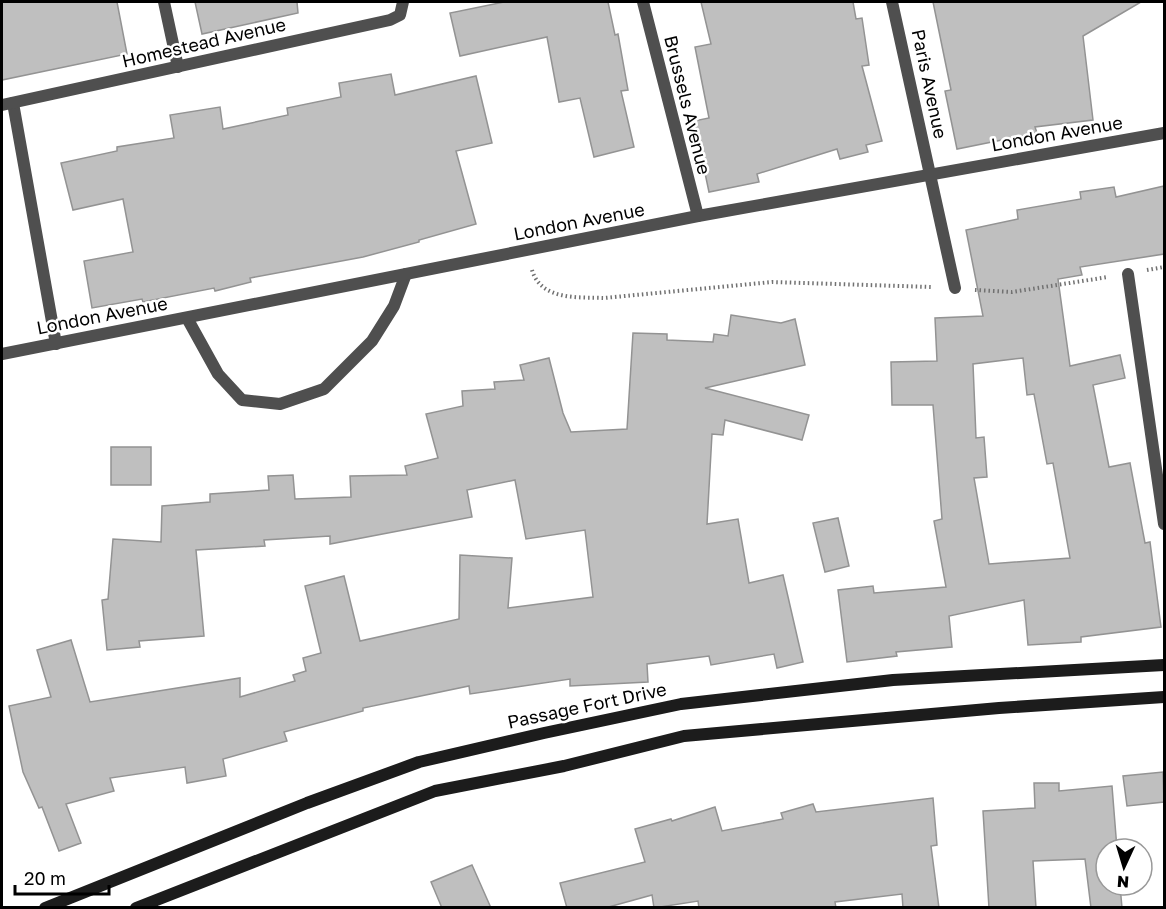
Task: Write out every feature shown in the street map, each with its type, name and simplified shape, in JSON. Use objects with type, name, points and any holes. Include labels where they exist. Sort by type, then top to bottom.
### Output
[{"type":"main road","name":"Passage Fort Drive","points":[[45,908],[307,803],[419,762],[681,704],[893,680],[1164,665]]},
{"type":"main road","points":[[136,908],[435,791],[564,766],[684,736],[999,708],[1164,697]]},
{"type":"street","points":[[164,2],[178,67]]},
{"type":"street","name":"Homestead Avenue","points":[[7,104],[390,20],[400,15],[403,2]]},
{"type":"street","name":"Brussels Avenue","points":[[642,2],[698,216]]},
{"type":"street","name":"Paris Avenue","points":[[892,2],[955,288]]},
{"type":"street","points":[[7,104],[56,344]]},
{"type":"street","name":"London Avenue","points":[[2,354],[698,216],[1164,133]]},
{"type":"street","points":[[187,318],[218,374],[242,400],[280,404],[324,389],[372,341],[394,306],[406,274]]},
{"type":"street","points":[[1128,274],[1164,524]]},
{"type":"path","points":[[526,250],[535,279],[554,295],[604,298],[772,282],[1012,292],[1164,267]]},
{"type":"building","points":[[2,2],[117,2],[127,54],[2,80]]},
{"type":"building","points":[[195,2],[297,2],[298,13],[202,34]]},
{"type":"building","points":[[504,2],[608,2],[615,35],[618,34],[628,90],[621,91],[634,147],[594,157],[580,98],[559,102],[547,37],[460,56],[450,13]]},
{"type":"building","points":[[701,2],[853,2],[856,19],[862,18],[869,65],[862,66],[882,141],[866,145],[868,152],[840,159],[837,149],[757,174],[759,182],[709,192],[694,121],[709,118],[695,47],[711,44]]},
{"type":"building","points":[[933,2],[1141,2],[1083,36],[1093,120],[1035,127],[1037,133],[957,149],[945,91],[951,90]]},
{"type":"building","points":[[391,74],[395,95],[476,76],[492,143],[456,151],[476,224],[363,257],[250,278],[251,282],[215,291],[214,288],[143,302],[142,299],[92,308],[84,261],[133,252],[123,199],[73,210],[61,163],[117,151],[117,147],[174,138],[170,115],[220,107],[223,129],[288,115],[287,108],[341,97],[339,83]]},
{"type":"building","points":[[1164,186],[1164,254],[1080,267],[1082,275],[1058,279],[1070,366],[1120,355],[1125,378],[1093,385],[1109,467],[1130,463],[1145,543],[1150,542],[1161,627],[1081,637],[1081,642],[1028,645],[1024,600],[949,616],[952,647],[896,652],[897,656],[847,662],[838,590],[873,586],[874,593],[946,587],[934,521],[942,519],[933,405],[892,405],[891,362],[937,361],[935,318],[983,316],[966,230],[1018,219],[1017,210],[1081,199],[1080,192],[1114,187],[1116,197]],"holes":[[[1023,358],[1027,395],[1034,394],[1047,464],[1053,463],[1070,558],[989,564],[974,478],[987,477],[984,437],[976,438],[973,364]]]},
{"type":"building","points":[[731,315],[781,323],[795,319],[805,365],[705,388],[809,415],[802,440],[725,420],[723,435],[712,434],[707,524],[738,519],[749,583],[783,575],[803,662],[777,668],[774,654],[711,665],[709,656],[647,664],[648,682],[570,686],[570,679],[470,694],[469,686],[363,708],[363,711],[284,732],[287,741],[223,759],[226,776],[187,783],[185,767],[110,778],[114,791],[66,804],[81,843],[59,851],[42,807],[39,808],[23,772],[9,706],[51,697],[37,650],[71,640],[90,702],[240,678],[240,697],[295,681],[293,675],[306,671],[303,658],[321,653],[305,586],[344,576],[360,641],[459,619],[460,555],[512,558],[508,608],[593,597],[585,530],[526,539],[515,480],[467,490],[472,517],[330,544],[330,536],[264,540],[265,546],[196,550],[204,636],[139,641],[140,647],[107,650],[102,600],[108,599],[113,539],[161,542],[162,506],[210,502],[210,494],[269,490],[268,476],[293,475],[295,499],[351,497],[350,476],[407,475],[405,466],[438,458],[426,414],[463,406],[462,391],[495,389],[494,382],[524,380],[520,365],[549,358],[563,413],[571,432],[627,429],[633,333],[667,334],[667,340],[713,342],[714,334],[728,336]]},
{"type":"building","points":[[111,447],[151,447],[151,485],[111,485]]},
{"type":"building","points":[[838,518],[849,566],[825,572],[813,523]]},
{"type":"building","points":[[1163,772],[1164,802],[1127,806],[1123,776]]},
{"type":"building","points":[[1034,783],[1059,783],[1059,791],[1112,786],[1116,837],[1094,837],[1094,897],[1121,897],[1122,908],[1091,908],[1085,859],[1033,861],[1036,908],[989,908],[983,811],[1035,808]]},
{"type":"building","points":[[933,798],[937,845],[931,846],[939,908],[903,908],[902,894],[835,902],[836,908],[699,908],[698,901],[654,908],[652,895],[605,908],[567,908],[560,883],[645,862],[635,829],[671,819],[672,821],[715,807],[722,831],[783,819],[781,813],[813,804],[816,812]]},
{"type":"building","points":[[472,865],[491,908],[442,908],[431,882]]}]
